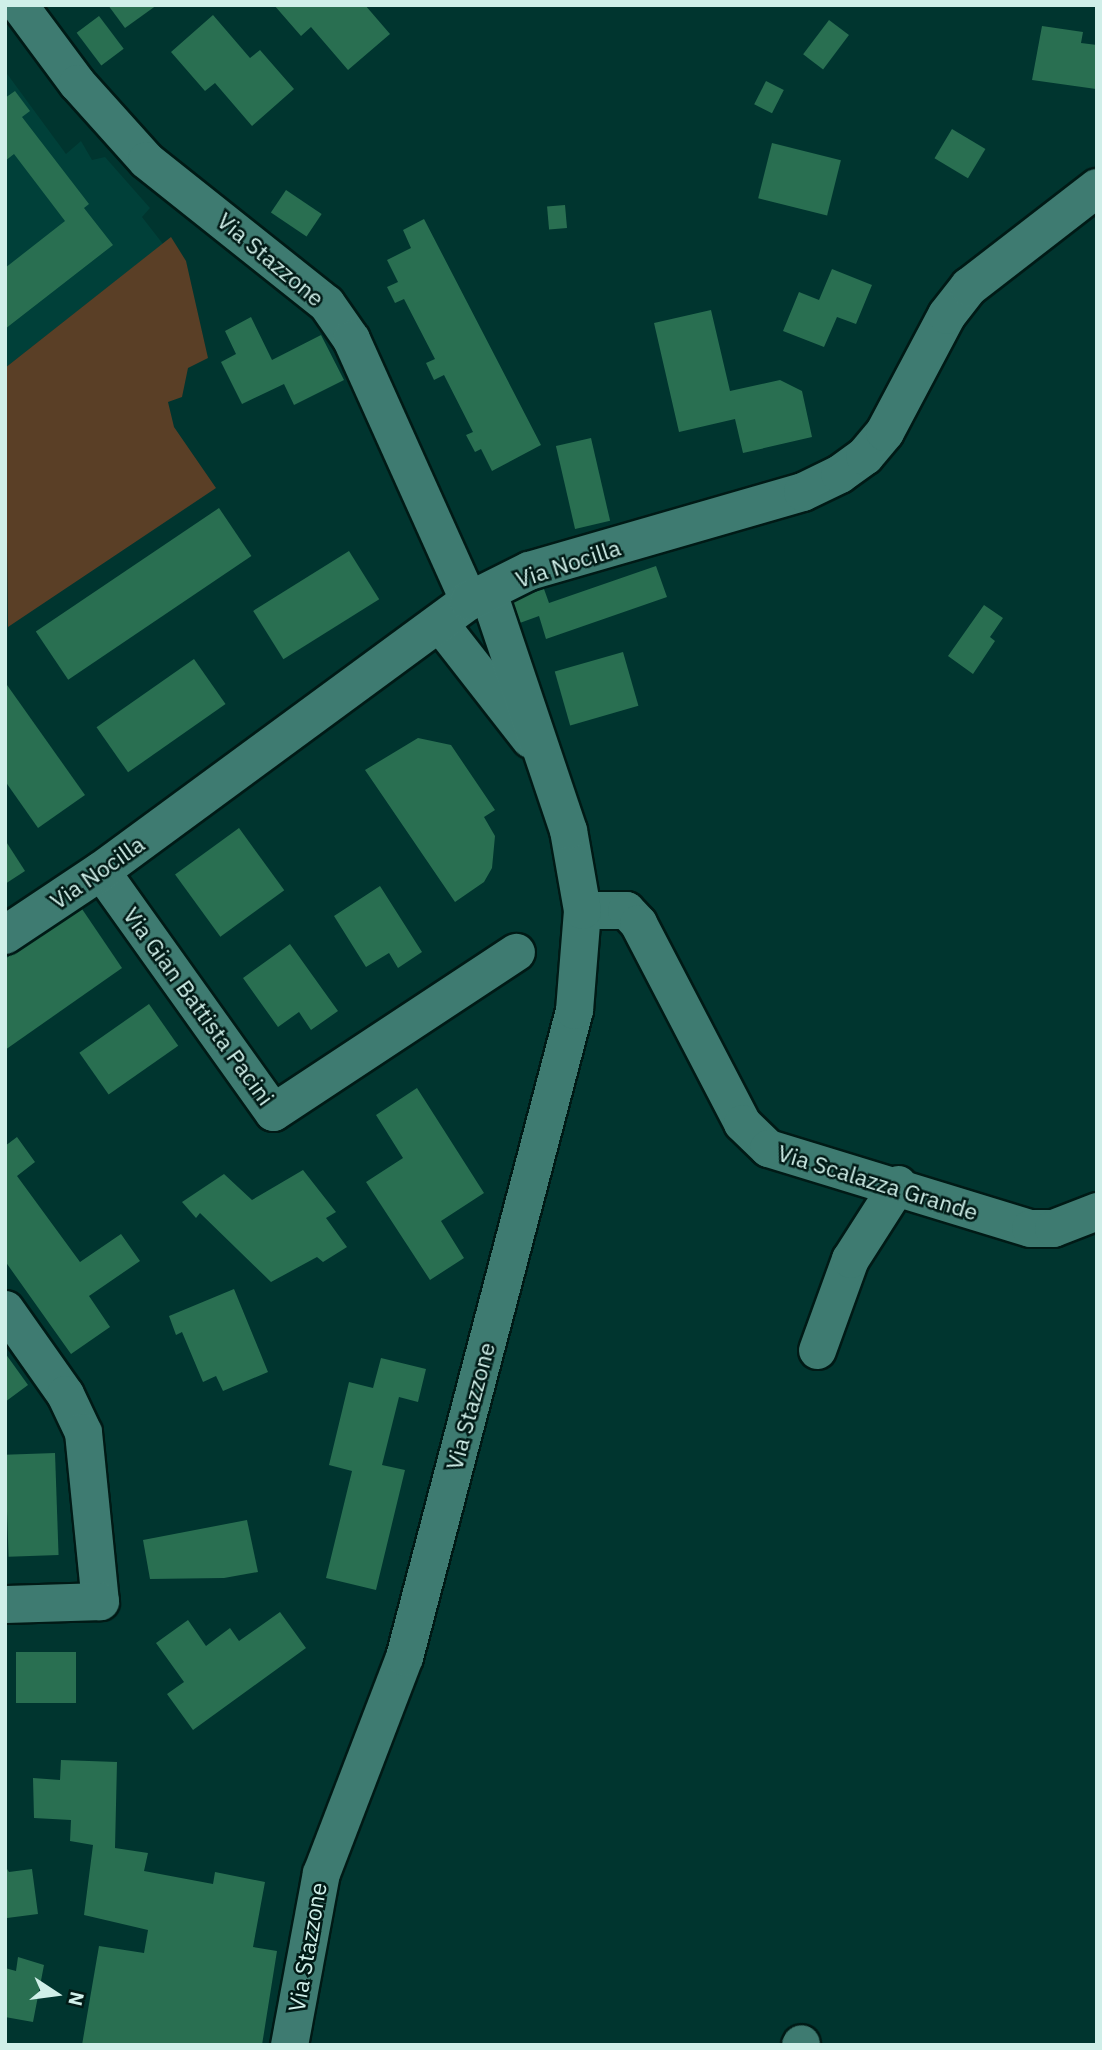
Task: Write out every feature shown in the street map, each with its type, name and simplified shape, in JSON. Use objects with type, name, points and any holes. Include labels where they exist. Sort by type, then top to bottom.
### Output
[{"type":"street","name":"Via Stazzone","points":[[19,5],[77,83],[146,160],[326,303],[351,339],[479,596],[545,758],[568,830],[582,910],[574,1010],[404,1657],[321,1873],[289,2045]]},
{"type":"street","name":"Via Nocilla","points":[[5,934],[101,870],[479,596],[529,571],[803,492],[840,474],[865,456],[885,432],[947,316],[969,287],[1097,188]]},
{"type":"street","points":[[440,624],[545,758]]},
{"type":"street","name":"Via Gian Battista Pacini","points":[[101,870],[273,1112],[516,952]]},
{"type":"street","name":"Via Scalazza Grande","points":[[582,910],[626,910],[638,923],[754,1138],[768,1148],[898,1184],[1030,1228],[1053,1228],[1097,1211]]},
{"type":"street","points":[[817,1350],[850,1259],[898,1184]]},
{"type":"street","points":[[5,1309],[65,1394],[83,1432],[100,1601],[5,1605]]},
{"type":"shaded area","points":[[5,71],[66,154],[81,141],[92,160],[105,157],[150,208],[142,217],[163,244],[5,368]]},
{"type":"shaded area","points":[[171,237],[186,261],[208,358],[188,368],[182,397],[168,402],[174,427],[216,488],[8,627],[5,368]]},
{"type":"building","points":[[108,5],[157,5],[125,28]]},
{"type":"building","points":[[274,5],[365,5],[390,34],[348,70],[311,27],[301,36]]},
{"type":"building","points":[[213,15],[250,58],[260,50],[294,89],[252,126],[215,83],[205,91],[171,52]]},
{"type":"building","points":[[99,16],[124,49],[101,66],[77,33]]},
{"type":"building","points":[[829,20],[849,35],[823,69],[803,54]]},
{"type":"building","points":[[1042,26],[1083,32],[1081,43],[1097,45],[1096,89],[1032,80]]},
{"type":"building","points":[[766,81],[784,90],[772,113],[754,104]]},
{"type":"building","points":[[15,91],[30,111],[22,117],[89,204],[84,208],[113,245],[5,329],[5,268],[65,221],[14,154],[5,161],[5,98]]},
{"type":"building","points":[[952,129],[985,149],[968,178],[934,158]]},
{"type":"building","points":[[772,143],[841,160],[827,215],[758,198]]},
{"type":"building","points":[[286,190],[322,214],[307,236],[271,212]]},
{"type":"building","points":[[565,205],[567,228],[549,229],[547,207]]},
{"type":"building","points":[[424,219],[541,445],[492,471],[481,449],[475,452],[466,435],[473,432],[444,375],[434,380],[426,363],[435,359],[404,299],[395,303],[387,287],[398,282],[387,260],[411,248],[403,230]]},
{"type":"building","points":[[832,269],[872,285],[856,324],[837,317],[824,347],[783,331],[799,292],[819,300]]},
{"type":"building","points":[[711,310],[730,391],[780,380],[802,391],[812,437],[743,453],[735,419],[679,432],[654,323]]},
{"type":"building","points":[[251,317],[272,360],[321,335],[344,380],[294,405],[284,384],[242,404],[221,362],[236,354],[225,331]]},
{"type":"building","points":[[591,438],[610,521],[575,529],[556,446]]},
{"type":"building","points":[[219,508],[251,556],[68,680],[36,632]]},
{"type":"building","points":[[349,551],[379,599],[283,659],[253,611]]},
{"type":"building","points":[[656,566],[667,597],[546,639],[539,616],[517,624],[509,601],[544,589],[549,603]]},
{"type":"building","points":[[984,605],[1003,618],[990,637],[995,641],[973,674],[948,656]]},
{"type":"building","points":[[623,652],[638,706],[570,725],[555,672]]},
{"type":"building","points":[[194,659],[226,704],[128,772],[97,727]]},
{"type":"building","points":[[7,685],[85,795],[38,828],[5,781]]},
{"type":"building","points":[[418,738],[451,745],[495,810],[484,817],[495,836],[492,868],[484,882],[455,902],[365,770]]},
{"type":"building","points":[[239,828],[284,890],[220,937],[175,874]]},
{"type":"building","points":[[5,840],[25,871],[5,884]]},
{"type":"building","points":[[380,886],[422,952],[398,968],[389,953],[366,967],[334,916]]},
{"type":"building","points":[[80,906],[122,968],[5,1050],[5,959]]},
{"type":"building","points":[[290,944],[338,1011],[311,1030],[299,1012],[278,1027],[243,978]]},
{"type":"building","points":[[149,1004],[178,1046],[109,1095],[79,1053]]},
{"type":"building","points":[[417,1088],[484,1193],[441,1221],[464,1258],[430,1280],[366,1182],[403,1158],[376,1115]]},
{"type":"building","points":[[17,1137],[35,1162],[17,1176],[80,1262],[121,1234],[140,1261],[89,1296],[110,1327],[71,1354],[5,1261],[5,1146]]},
{"type":"building","points":[[303,1170],[336,1212],[326,1218],[347,1247],[323,1262],[317,1257],[271,1282],[200,1213],[196,1218],[182,1202],[224,1174],[252,1200]]},
{"type":"building","points":[[234,1289],[268,1372],[223,1391],[216,1376],[203,1382],[182,1332],[176,1335],[169,1316]]},
{"type":"building","points":[[5,1353],[28,1385],[5,1402]]},
{"type":"building","points":[[381,1358],[426,1369],[418,1402],[399,1397],[382,1465],[405,1470],[376,1590],[326,1578],[352,1471],[329,1465],[349,1382],[373,1388]]},
{"type":"building","points":[[55,1453],[59,1555],[9,1557],[5,1455]]},
{"type":"building","points":[[247,1520],[258,1572],[224,1578],[150,1579],[143,1540]]},
{"type":"building","points":[[280,1612],[306,1648],[193,1730],[167,1694],[184,1682],[156,1643],[188,1620],[206,1646],[230,1628],[239,1641]]},
{"type":"building","points":[[16,1652],[76,1652],[76,1703],[16,1703]]},
{"type":"building","points":[[61,1760],[117,1762],[115,1848],[148,1853],[144,1871],[213,1884],[215,1872],[265,1882],[253,1947],[277,1951],[262,2045],[82,2045],[99,1946],[144,1953],[148,1930],[84,1915],[93,1845],[70,1841],[71,1820],[34,1818],[33,1778],[60,1780]]},
{"type":"building","points":[[5,1866],[9,1872],[32,1869],[38,1914],[7,1918]]},
{"type":"building","points":[[18,1957],[44,1965],[33,2022],[5,2017],[5,1968],[16,1971]]}]
